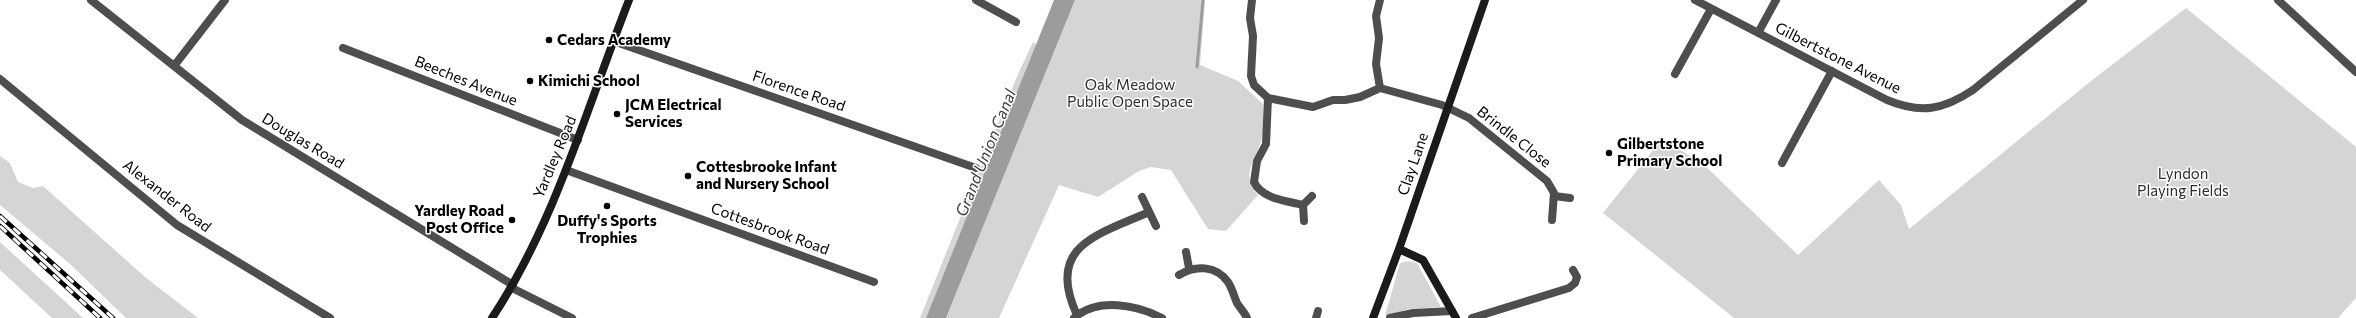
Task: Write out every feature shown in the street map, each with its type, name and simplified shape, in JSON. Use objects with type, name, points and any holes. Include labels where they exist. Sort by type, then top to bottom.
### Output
[{"type":"street","name":"Douglas Road","points":[[91,0],[242,120],[513,286],[572,318]]},
{"type":"street","points":[[174,66],[225,0]]},
{"type":"street","name":"Yardley Road","points":[[492,318],[513,286],[566,170],[629,0]]},
{"type":"street","points":[[976,0],[1016,22]]},
{"type":"street","points":[[1252,0],[1250,18],[1253,36],[1251,76],[1254,85],[1268,98],[1313,107],[1333,100],[1345,100],[1360,97],[1380,88],[1376,64],[1379,38],[1376,16],[1380,0]]},
{"type":"street","name":"Clay Lane","points":[[1373,318],[1399,249],[1485,0]]},
{"type":"street","name":"Gilbertstone Avenue","points":[[1695,0],[1832,72],[1903,107],[1921,109],[1942,107],[1958,100],[1974,90],[2083,0]]},
{"type":"street","points":[[1758,33],[1776,0]]},
{"type":"street","points":[[2278,0],[2356,72]]},
{"type":"street","points":[[1675,74],[1711,8]]},
{"type":"street","name":"Florence Road","points":[[613,41],[976,168]]},
{"type":"street","name":"Beeches Avenue","points":[[343,48],[578,140]]},
{"type":"street","points":[[1782,163],[1832,72]]},
{"type":"street","name":"Alexander Road","points":[[0,79],[177,225],[330,318]]},
{"type":"street","name":"Brindle Close","points":[[1380,88],[1448,107],[1469,118],[1547,181],[1554,196]]},
{"type":"street","points":[[1268,98],[1266,144],[1257,160],[1254,182],[1269,196],[1303,204]]},
{"type":"street","name":"Cottesbrook Road","points":[[566,170],[874,282]]},
{"type":"street","points":[[1303,204],[1312,196]]},
{"type":"street","points":[[1552,220],[1554,196],[1570,198]]},
{"type":"street","points":[[1142,197],[1156,226]]},
{"type":"street","points":[[1303,204],[1304,221]]},
{"type":"street","points":[[1149,212],[1083,243],[1075,252],[1067,274],[1067,286],[1069,298],[1076,317],[1098,308],[1126,305],[1148,310],[1162,318]]},
{"type":"street","points":[[1399,249],[1423,260],[1454,314]]},
{"type":"street","points":[[1186,252],[1189,268]]},
{"type":"street","points":[[1179,275],[1189,268],[1199,267],[1221,276],[1229,283],[1237,303],[1247,318]]},
{"type":"street","points":[[1472,318],[1569,288],[1575,283],[1577,277],[1573,270]]},
{"type":"street","points":[[1390,318],[1412,313],[1454,314]]},
{"type":"green space","name":"Oak Meadow Public Open Space","points":[[1075,0],[1205,0],[1200,65],[1238,81],[1263,104],[1262,137],[1249,174],[1253,188],[1258,195],[1226,231],[1208,229],[1171,170],[1151,167],[1139,171],[1098,197],[1059,185],[999,318],[946,318]]},
{"type":"green space","name":"Lyndon Playing Fields","points":[[2186,8],[2356,147],[2356,298],[2338,318],[1734,318],[1603,213],[1662,139],[1702,163],[1798,255],[1879,180],[1901,205],[1909,229],[2091,81]]},
{"type":"green space","points":[[1033,42],[1037,45],[926,318],[920,318],[1018,74]]},
{"type":"green space","points":[[0,156],[10,163],[18,182],[33,188],[43,186],[145,277],[198,318],[126,318],[70,264],[0,205]]},
{"type":"green space","points":[[0,242],[83,318],[52,318],[0,270]]},
{"type":"green space","points":[[1409,261],[1417,263],[1441,307],[1409,309],[1385,316],[1400,263]]},
{"type":"shaded area","points":[[1054,0],[1075,0],[946,318],[926,318]]},
{"type":"waterway","points":[[1197,67],[1203,0]]},
{"type":"railway","points":[[0,216],[113,318]]},
{"type":"railway","points":[[0,226],[100,318]]},
{"type":"place","name":"Cedars Academy","points":[[549,40]]},
{"type":"place","name":"Kimichi School","points":[[530,81]]},
{"type":"place","name":"JCM Electrical Services","points":[[617,114]]},
{"type":"place","name":"Gilbertstone Primary School","points":[[1609,153]]},
{"type":"place","name":"Cottesbrooke Infant and Nursery School","points":[[688,176]]},
{"type":"place","name":"Duffy's Sports Trophies","points":[[607,206]]},
{"type":"place","name":"Yardley Road Post Office","points":[[512,220]]},
{"type":"water label","name":"Grand Union Canal","points":[[986,153]]}]
